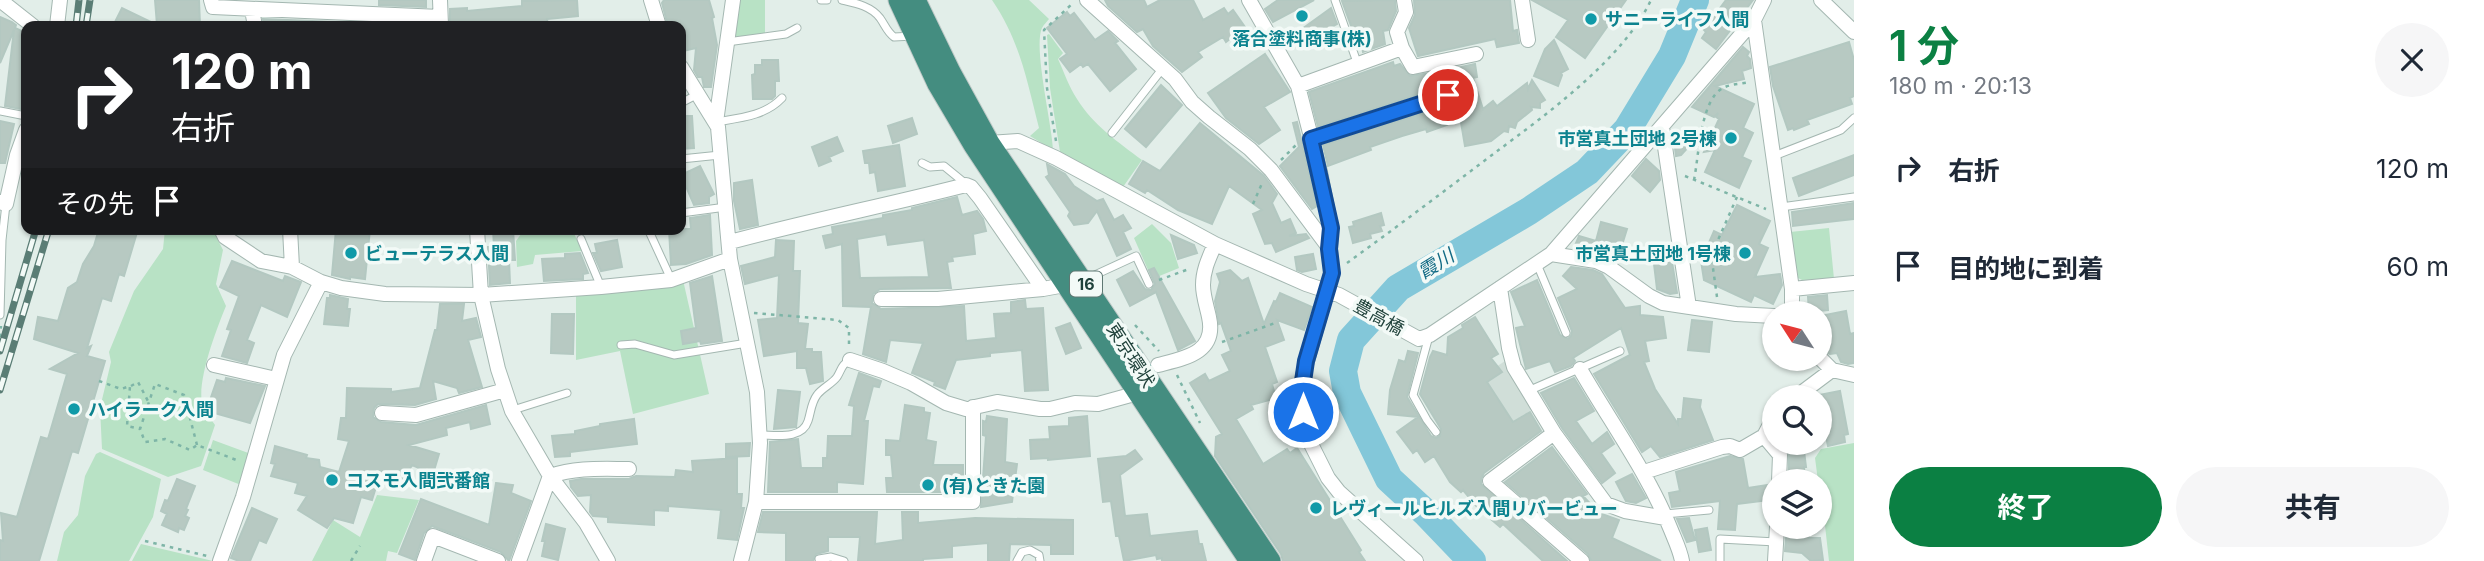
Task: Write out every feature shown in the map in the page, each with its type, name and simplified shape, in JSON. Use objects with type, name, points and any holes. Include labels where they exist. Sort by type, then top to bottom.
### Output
[{"type":"highway","name":"東京環状","points":[[899,0],[938,84],[974,145],[1220,478],[1266,559]]},
{"type":"highway","name":"東京環状","points":[[915,0],[989,143],[1138,393],[1266,559]]},
{"type":"street","points":[[58,21],[60,0]]},
{"type":"street","points":[[211,0],[213,7],[425,21]]},
{"type":"street","points":[[440,0],[441,21]]},
{"type":"street","points":[[651,0],[657,21]]},
{"type":"street","points":[[733,0],[716,122],[730,259],[757,391],[759,436],[756,502],[741,561]]},
{"type":"street","points":[[1249,0],[1298,86],[1331,228],[1329,249],[1334,293],[1303,375],[1301,401],[1307,436],[1318,461],[1334,485],[1416,561]]},
{"type":"street","points":[[1404,0],[1406,12],[1397,32],[1402,48],[1413,67],[1476,54]]},
{"type":"street","points":[[1522,0],[1528,40]]},
{"type":"street","points":[[1424,337],[1551,254],[1754,20],[1764,0]]},
{"type":"street","points":[[1821,0],[1854,32]]},
{"type":"street","points":[[1089,1],[1163,68],[1192,102],[1270,169],[1329,249]]},
{"type":"street","points":[[7,2],[28,21]]},
{"type":"street","points":[[253,10],[254,21]]},
{"type":"street","points":[[1754,20],[1792,301]]},
{"type":"street","points":[[1298,86],[1402,48]]},
{"type":"street","points":[[1311,137],[1448,95],[1437,62]]},
{"type":"street","points":[[686,75],[716,122]]},
{"type":"street","points":[[1662,127],[1689,307]]},
{"type":"street","name":"豊高橋","points":[[989,143],[1018,141],[1056,158],[1215,244],[1334,293],[1424,337]]},
{"type":"street","points":[[3,203],[21,144]]},
{"type":"street","points":[[730,242],[876,209],[966,185],[980,198],[1043,289]]},
{"type":"street","points":[[224,235],[261,261],[292,267],[321,282],[341,288],[385,294],[481,295],[671,280],[730,259]]},
{"type":"street","points":[[290,235],[292,267]]},
{"type":"street","points":[[477,235],[481,295],[512,411],[550,476],[586,523],[608,561]]},
{"type":"street","points":[[1164,364],[1203,348],[1212,331],[1203,287],[1207,262],[1215,244]]},
{"type":"street","points":[[1551,254],[1596,261],[1663,303],[1762,315]]},
{"type":"street","points":[[221,561],[284,355],[321,282]]},
{"type":"street","points":[[881,299],[938,299],[1043,289],[1074,283]]},
{"type":"street","points":[[1792,289],[1854,283]]},
{"type":"street","points":[[1500,288],[1514,367],[1554,433],[1606,504],[1625,511],[1665,516]]},
{"type":"street","points":[[850,360],[911,383],[946,403],[965,410],[997,402],[1040,410],[1075,403],[1098,404],[1138,393]]},
{"type":"street","points":[[214,365],[276,379]]},
{"type":"street","points":[[1580,369],[1644,472],[1682,561]]},
{"type":"street","points":[[1832,370],[1854,374]]},
{"type":"street","points":[[1812,385],[1831,371]]},
{"type":"street","points":[[382,413],[416,415],[505,390]]},
{"type":"street","points":[[756,502],[973,502],[973,407]]},
{"type":"street","points":[[1554,433],[1490,481],[1582,561]]},
{"type":"street","points":[[1644,472],[1722,447],[1730,446],[1740,450],[1762,437]]},
{"type":"street","points":[[550,476],[590,469],[629,469]]},
{"type":"street","points":[[519,561],[550,476]]},
{"type":"street","points":[[424,561],[433,536],[498,561]]},
{"type":"street","points":[[1775,561],[1776,539]]},
{"type":"lane","points":[[821,0],[827,0]]},
{"type":"lane","points":[[842,0],[857,3],[877,14],[894,37],[915,36]]},
{"type":"lane","points":[[1335,0],[1358,66]]},
{"type":"lane","points":[[726,42],[786,34],[797,28]]},
{"type":"lane","points":[[1112,133],[1163,68]]},
{"type":"lane","points":[[686,100],[698,94]]},
{"type":"lane","points":[[716,122],[761,112],[773,107],[782,98]]},
{"type":"lane","points":[[0,111],[21,115]]},
{"type":"lane","points":[[1773,156],[1841,130],[1854,118]]},
{"type":"lane","points":[[686,158],[721,155]]},
{"type":"lane","points":[[922,163],[930,167],[944,166],[966,185]]},
{"type":"lane","points":[[1781,211],[1854,197]]},
{"type":"lane","points":[[0,315],[3,203]]},
{"type":"lane","points":[[686,213],[726,207]]},
{"type":"lane","points":[[651,235],[671,280]]},
{"type":"lane","points":[[581,239],[601,287]]},
{"type":"lane","points":[[1074,283],[1136,256],[1149,284]]},
{"type":"lane","points":[[1537,264],[1566,333]]},
{"type":"lane","points":[[1424,337],[1413,395],[1436,432]]},
{"type":"lane","points":[[621,345],[635,344],[674,355],[747,343]]},
{"type":"lane","points":[[1527,391],[1620,351]]},
{"type":"lane","points":[[759,436],[793,435],[802,431],[808,423],[811,405],[817,394],[837,377],[842,365],[850,360]]},
{"type":"lane","points":[[512,411],[567,393]]},
{"type":"lane","points":[[1665,516],[1709,510]]},
{"type":"lane","points":[[1720,561],[1720,539],[1776,542]]},
{"type":"lane","points":[[1017,561],[1022,552],[1030,550],[1039,555],[1040,561]]},
{"type":"lane","points":[[819,559],[831,557],[844,561]]},
{"type":"path","points":[[1332,273],[1441,194],[1577,89],[1622,43],[1651,0]]},
{"type":"path","points":[[1056,158],[1056,141],[1047,88],[1044,30],[1089,1]]},
{"type":"path","points":[[1695,180],[1705,113],[1712,97],[1724,87],[1763,79]]},
{"type":"path","points":[[1253,204],[1270,169],[1296,145],[1311,137]]},
{"type":"path","points":[[1669,169],[1737,197],[1781,211]]},
{"type":"path","points":[[1720,312],[1712,261],[1714,249],[1737,197]]},
{"type":"path","points":[[1149,284],[1207,262]]},
{"type":"path","points":[[741,312],[838,320],[849,328],[850,360]]},
{"type":"path","points":[[1129,319],[1186,390],[1204,431]]},
{"type":"path","points":[[1208,340],[1214,345],[1278,322]]},
{"type":"path","points":[[99,381],[121,389],[138,382],[149,402]]},
{"type":"path","points":[[155,384],[184,395],[197,445],[190,450],[165,439],[145,442],[141,429],[155,384]]},
{"type":"path","points":[[130,386],[127,426],[141,429]]},
{"type":"path","points":[[197,445],[252,465]]},
{"type":"path","points":[[145,541],[221,561]]},
{"type":"path","points":[[351,561],[360,546]]},
{"type":"shaded area","points":[[1505,361],[1531,410],[1483,442],[1484,375]]},
{"type":"green space","points":[[737,0],[765,0],[765,33],[732,38]]},
{"type":"green space","points":[[992,0],[1029,0],[1049,19],[1042,28],[1040,51],[1053,150],[1030,136],[1039,128],[1026,78],[1016,46]]},
{"type":"green space","points":[[1049,34],[1063,53],[1058,59],[1083,108],[1106,132],[1142,160],[1123,187],[1060,152],[1050,88]]},
{"type":"green space","points":[[1152,224],[1171,243],[1179,268],[1152,279],[1134,238]]},
{"type":"green space","points":[[1829,228],[1834,279],[1802,280],[1796,277],[1790,232]]},
{"type":"green space","points":[[164,235],[216,235],[223,250],[216,284],[226,306],[208,356],[202,385],[203,407],[215,425],[201,466],[168,477],[102,449],[100,408],[111,362],[109,352],[134,291],[163,249]]},
{"type":"green space","points":[[520,235],[575,235],[582,251],[535,255],[533,264],[517,267],[516,241]]},
{"type":"green space","points":[[683,280],[709,394],[633,414],[620,351],[576,360],[576,293]]},
{"type":"green space","points":[[213,440],[251,454],[241,485],[203,470]]},
{"type":"green space","points":[[1854,443],[1854,561],[1829,561],[1827,539],[1832,539],[1832,469],[1816,469],[1815,458],[1817,455],[1832,455],[1832,447]]},
{"type":"green space","points":[[100,452],[161,479],[153,517],[129,561],[57,561],[64,532],[78,515],[85,476],[96,454]]},
{"type":"green space","points":[[377,495],[419,500],[397,553],[388,551],[386,561],[312,561],[333,520],[360,537]]},
{"type":"green space","points":[[141,544],[213,561],[132,561]]},
{"type":"building","points":[[155,0],[199,0],[200,21],[157,21]]},
{"type":"building","points":[[379,0],[426,0],[426,7],[379,5]]},
{"type":"building","points":[[577,0],[578,16],[547,21],[450,21],[450,9],[467,8],[467,11],[522,6],[522,1]]},
{"type":"building","points":[[664,0],[709,0],[717,45],[711,87],[704,87],[702,77],[698,77],[694,70],[696,48],[686,50],[686,21],[667,21],[662,3]]},
{"type":"building","points":[[1105,0],[1144,0],[1147,7],[1160,0],[1193,0],[1203,20],[1224,8],[1228,14],[1233,10],[1245,27],[1226,42],[1223,37],[1198,52],[1202,57],[1182,72],[1153,46],[1143,29],[1137,32],[1108,6]]},
{"type":"building","points":[[1278,0],[1314,0],[1273,22],[1265,9]]},
{"type":"building","points":[[1395,0],[1396,11],[1388,30],[1383,31],[1385,44],[1363,52],[1358,30],[1353,31],[1342,1]]},
{"type":"building","points":[[1414,0],[1510,0],[1513,31],[1517,30],[1519,43],[1497,47],[1495,39],[1418,56],[1409,28],[1415,15]]},
{"type":"building","name":"サニーライフ入間","points":[[1532,0],[1626,0],[1585,58],[1556,37],[1568,20]]},
{"type":"building","points":[[1726,0],[1753,0],[1716,49],[1702,38],[1706,32],[1704,30]]},
{"type":"building","points":[[122,8],[149,21],[116,21]]},
{"type":"building","points":[[1331,8],[1337,24],[1308,39],[1302,29]]},
{"type":"building","points":[[1067,12],[1070,16],[1074,13],[1095,40],[1108,31],[1118,41],[1115,43],[1136,69],[1110,91],[1088,64],[1083,67],[1081,64],[1070,72],[1060,59],[1067,54],[1047,28]]},
{"type":"building","points":[[0,17],[12,22],[16,25],[15,28],[21,31],[21,109],[5,106],[14,30],[0,63]]},
{"type":"building","points":[[263,19],[311,21],[263,21]]},
{"type":"building","points":[[1554,40],[1568,69],[1561,73],[1558,86],[1534,76],[1545,49]]},
{"type":"building","points":[[1849,42],[1854,60],[1854,96],[1850,98],[1852,104],[1807,120],[1809,124],[1788,130],[1773,86],[1770,67]]},
{"type":"building","name":"市営真土団地 2号棟","points":[[1743,47],[1749,52],[1747,56],[1751,68],[1742,71],[1744,79],[1715,86],[1754,104],[1743,128],[1753,133],[1742,157],[1751,161],[1739,188],[1705,172],[1715,150],[1704,152],[1719,119],[1716,117],[1718,113],[1714,117],[1692,107]]},
{"type":"building","points":[[1265,54],[1290,92],[1264,107],[1280,130],[1259,144],[1226,118],[1208,93]]},
{"type":"building","points":[[762,60],[778,60],[779,81],[775,81],[775,96],[772,99],[753,99],[752,75],[755,74],[755,65],[762,65]]},
{"type":"building","points":[[1393,62],[1394,66],[1400,64],[1410,76],[1429,73],[1435,89],[1318,127],[1309,92]]},
{"type":"building","points":[[1475,64],[1477,77],[1473,78],[1483,109],[1493,101],[1497,106],[1527,83],[1528,89],[1532,80],[1545,100],[1540,103],[1540,108],[1531,107],[1532,110],[1517,122],[1515,128],[1509,126],[1508,132],[1504,131],[1491,141],[1465,146],[1452,69]]},
{"type":"building","points":[[1161,85],[1182,105],[1146,147],[1125,129]]},
{"type":"building","points":[[1441,107],[1447,125],[1370,147],[1371,150],[1328,166],[1323,145]]},
{"type":"building","points":[[686,116],[692,116],[694,148],[686,149]]},
{"type":"building","points":[[912,118],[917,134],[893,143],[888,126]]},
{"type":"building","points":[[0,121],[14,124],[5,163],[0,163]]},
{"type":"building","points":[[1297,122],[1317,206],[1312,209],[1280,166],[1299,147],[1293,123]]},
{"type":"building","points":[[1200,123],[1264,176],[1277,194],[1272,203],[1281,223],[1290,219],[1296,233],[1289,236],[1306,234],[1309,238],[1276,252],[1272,243],[1265,244],[1253,214],[1262,210],[1229,186],[1212,224],[1178,210],[1147,190],[1145,193],[1129,184],[1143,161],[1160,171]]},
{"type":"building","points":[[1690,130],[1692,143],[1681,155],[1676,156],[1673,132]]},
{"type":"building","points":[[837,137],[843,151],[829,157],[831,161],[819,166],[812,147]]},
{"type":"building","points":[[899,145],[905,186],[878,191],[875,172],[870,173],[863,151]]},
{"type":"building","points":[[1854,155],[1854,175],[1799,196],[1793,178]]},
{"type":"building","points":[[1646,159],[1659,171],[1660,180],[1650,192],[1632,176]]},
{"type":"building","points":[[1047,164],[1065,174],[1074,186],[1097,201],[1103,199],[1114,220],[1123,215],[1131,228],[1123,232],[1131,249],[1117,256],[1097,211],[1088,223],[1074,225],[1068,216],[1070,212],[1046,177],[1049,175]]},
{"type":"building","points":[[700,166],[714,194],[709,197],[709,203],[694,205],[686,187],[686,173]]},
{"type":"building","points":[[752,180],[758,225],[740,229],[734,201],[734,183]]},
{"type":"building","points":[[957,197],[962,215],[977,211],[983,219],[986,231],[973,234],[975,254],[952,257],[953,261],[947,262],[951,288],[880,289],[873,294],[872,303],[881,309],[964,306],[966,341],[996,338],[994,314],[1011,313],[1011,302],[1025,300],[1026,309],[1043,308],[1048,390],[1025,391],[1022,350],[956,360],[945,389],[912,373],[923,343],[890,340],[886,362],[863,354],[871,307],[843,306],[842,244],[826,248],[823,236],[833,234],[832,227],[883,218],[883,215]],"holes":[[[886,234],[888,245],[924,240],[929,277],[860,278],[857,239]]]},
{"type":"building","points":[[1854,203],[1854,219],[1793,226],[1792,212]]},
{"type":"building","name":"市営真土団地 1号棟","points":[[1737,205],[1770,221],[1759,244],[1768,248],[1755,277],[1780,274],[1782,285],[1774,301],[1767,301],[1754,295],[1751,302],[1704,280],[1701,261],[1714,231],[1722,235]]},
{"type":"building","points":[[1381,213],[1384,225],[1380,226],[1382,231],[1370,234],[1371,238],[1353,243],[1349,227],[1354,226],[1353,222]]},
{"type":"building","points":[[710,215],[712,255],[686,264],[671,265],[669,235],[686,235],[686,229],[691,229],[690,218]]},
{"type":"building","points":[[1601,222],[1627,229],[1617,261],[1598,252],[1574,248],[1579,236],[1596,241]]},
{"type":"building","name":"ハイラーク入間","points":[[97,235],[136,235],[124,276],[119,274],[111,301],[102,298],[87,348],[91,346],[87,356],[105,361],[78,453],[72,451],[39,561],[0,561],[0,540],[3,541],[1,513],[17,517],[41,437],[48,439],[67,374],[50,369],[78,353],[34,339],[38,317],[58,321],[68,288],[77,282],[83,264]]},
{"type":"building","name":"ビューテラス入間","points":[[335,235],[369,235],[365,279],[332,275]]},
{"type":"building","points":[[493,235],[513,235],[515,260],[509,260],[510,283],[490,285],[488,247],[494,247]]},
{"type":"building","points":[[1171,235],[1194,245],[1197,253],[1178,259]]},
{"type":"building","points":[[617,240],[622,267],[601,271],[593,253],[597,253],[595,244]]},
{"type":"building","points":[[776,240],[794,241],[793,271],[800,271],[798,323],[808,324],[805,349],[821,352],[823,381],[810,384],[806,368],[797,368],[797,351],[764,356],[758,320],[777,318],[779,275],[745,284],[741,266],[775,257]]},
{"type":"building","points":[[580,253],[588,273],[583,274],[583,279],[544,281],[542,259],[565,258],[565,254]]},
{"type":"building","points":[[1313,254],[1316,269],[1302,272],[1297,270],[1295,257]]},
{"type":"building","points":[[232,261],[283,281],[285,276],[301,282],[287,317],[261,305],[247,340],[254,343],[247,363],[222,356],[231,330],[227,329],[239,296],[220,287]]},
{"type":"building","points":[[1672,262],[1677,293],[1670,294],[1657,289],[1654,264]]},
{"type":"building","points":[[1571,267],[1602,274],[1625,308],[1640,306],[1640,315],[1663,317],[1666,338],[1645,341],[1649,361],[1644,362],[1655,389],[1678,424],[1678,419],[1682,419],[1684,398],[1701,400],[1700,407],[1713,440],[1660,457],[1651,446],[1642,452],[1594,374],[1630,355],[1621,328],[1573,358],[1575,361],[1571,366],[1555,372],[1550,361],[1526,369],[1516,328],[1525,326],[1511,292],[1537,280],[1560,335],[1568,339],[1572,331],[1558,298],[1577,289],[1563,276]]},
{"type":"building","points":[[1154,268],[1195,341],[1178,350],[1156,292],[1130,306],[1117,280],[1133,271],[1145,289],[1151,290],[1155,284],[1149,270]]},
{"type":"building","points":[[1230,270],[1242,281],[1248,278],[1264,324],[1280,293],[1312,307],[1304,330],[1277,320],[1284,340],[1265,347],[1277,382],[1272,384],[1276,398],[1251,405],[1253,409],[1236,419],[1263,464],[1287,449],[1290,453],[1297,448],[1361,550],[1359,552],[1365,561],[1283,561],[1281,554],[1215,456],[1216,437],[1222,434],[1190,383],[1205,374],[1209,381],[1230,371],[1222,355],[1231,351],[1221,323],[1219,324],[1215,301],[1220,282],[1217,274]]},
{"type":"building","points":[[712,276],[722,341],[683,344],[681,331],[696,328],[690,283]]},
{"type":"building","points":[[330,295],[348,299],[348,326],[324,324],[327,298],[330,298]]},
{"type":"building","points":[[1827,295],[1827,301],[1808,301],[1808,297]]},
{"type":"building","points":[[440,304],[464,304],[462,321],[476,318],[481,337],[468,340],[482,387],[459,393],[457,388],[433,381],[436,399],[415,405],[378,404],[374,408],[373,417],[381,422],[416,425],[486,405],[490,424],[471,429],[470,422],[446,428],[447,435],[409,445],[439,454],[433,474],[412,465],[403,481],[380,474],[372,500],[361,497],[353,523],[334,518],[327,528],[298,510],[307,496],[295,493],[298,483],[271,476],[275,464],[271,463],[275,446],[307,455],[306,458],[319,460],[320,467],[339,472],[349,441],[338,439],[341,418],[346,418],[347,388],[391,389],[391,392],[420,388],[437,330]]},
{"type":"building","points":[[1846,311],[1850,334],[1854,333],[1854,363],[1841,362],[1837,353],[1832,354],[1832,314]]},
{"type":"building","points":[[552,314],[574,314],[573,354],[551,353]]},
{"type":"building","points":[[1475,317],[1498,354],[1491,358],[1502,372],[1487,382],[1513,422],[1530,412],[1541,431],[1484,473],[1481,484],[1567,561],[1543,561],[1503,524],[1500,527],[1478,508],[1463,490],[1461,492],[1450,482],[1434,456],[1425,462],[1417,450],[1413,453],[1397,432],[1418,417],[1388,414],[1390,390],[1399,360],[1405,362],[1408,351],[1418,353],[1407,397],[1431,436],[1440,436],[1441,429],[1420,394],[1430,357],[1433,351],[1447,355],[1448,337]]},
{"type":"building","points":[[1692,320],[1712,322],[1709,352],[1688,350]]},
{"type":"building","points":[[1070,323],[1081,348],[1066,354],[1056,328]]},
{"type":"building","points":[[859,373],[881,381],[879,387],[873,386],[864,421],[868,421],[863,484],[837,482],[837,492],[768,492],[770,442],[798,439],[801,468],[823,468],[823,458],[827,458],[828,436],[852,436],[854,406],[849,405]]},
{"type":"building","points":[[226,378],[265,386],[250,423],[211,412],[212,408],[208,406],[217,380],[225,382]]},
{"type":"building","points":[[1574,378],[1594,411],[1576,421],[1592,444],[1607,432],[1614,444],[1601,453],[1615,473],[1602,483],[1562,428],[1541,393]]},
{"type":"building","points":[[778,390],[800,392],[796,427],[774,429]]},
{"type":"building","points":[[1840,391],[1848,434],[1844,435],[1845,442],[1832,445],[1832,393]]},
{"type":"building","points":[[905,405],[924,408],[924,412],[930,413],[926,440],[936,442],[933,465],[963,465],[963,492],[887,492],[886,478],[893,478],[891,455],[886,455],[886,440],[900,441]]},
{"type":"building","points":[[987,416],[1007,419],[1005,462],[1017,464],[1012,502],[981,507],[986,436],[983,435],[983,421],[986,422]]},
{"type":"building","points":[[1087,416],[1090,456],[1031,459],[1030,440],[1050,439],[1049,427],[1069,426],[1069,418]]},
{"type":"building","points":[[634,419],[637,444],[570,452],[570,456],[555,457],[552,436],[575,434],[575,431],[600,424]]},
{"type":"building","points":[[750,443],[749,456],[726,457],[726,444]]},
{"type":"building","points":[[1552,447],[1587,494],[1583,496],[1599,513],[1619,520],[1612,538],[1661,561],[1591,561],[1588,554],[1505,482]]},
{"type":"building","points":[[1135,450],[1142,459],[1120,475],[1125,516],[1147,514],[1150,536],[1197,531],[1206,561],[1162,561],[1162,558],[1157,559],[1156,555],[1124,561],[1119,536],[1116,536],[1111,501],[1103,502],[1098,459],[1126,456]]},
{"type":"building","points":[[1789,455],[1804,455],[1804,469],[1789,469]]},
{"type":"building","points":[[1730,456],[1743,459],[1748,488],[1762,486],[1762,501],[1737,504],[1735,530],[1718,529],[1720,501],[1672,507],[1669,493],[1680,491],[1676,472]]},
{"type":"building","points":[[737,458],[737,494],[742,494],[741,508],[744,508],[737,540],[718,538],[721,510],[668,506],[668,511],[654,510],[654,525],[608,522],[608,517],[593,516],[590,512],[591,495],[578,496],[570,481],[629,479],[636,476],[675,477],[676,470],[693,472],[692,461]]},
{"type":"building","points":[[1632,474],[1646,498],[1636,503],[1626,501],[1616,482]]},
{"type":"building","points":[[177,479],[195,486],[186,509],[188,510],[185,516],[189,518],[184,530],[179,528],[178,532],[162,525],[167,514],[161,511]]},
{"type":"building","points":[[496,483],[513,485],[511,493],[531,501],[509,561],[501,552],[432,526],[424,533],[415,560],[399,554],[421,499],[489,525]]},
{"type":"building","points":[[252,508],[277,519],[266,543],[259,540],[250,561],[239,561],[231,558]]},
{"type":"building","points":[[763,512],[877,512],[875,544],[903,540],[902,512],[918,512],[918,523],[975,518],[1073,520],[1073,554],[1051,554],[1051,545],[1010,544],[1009,561],[988,561],[988,543],[952,546],[952,557],[923,561],[858,561],[860,537],[828,537],[828,551],[816,554],[813,561],[786,561],[786,533],[758,532]]},
{"type":"building","points":[[1689,518],[1695,540],[1687,542],[1677,519]]},
{"type":"building","points":[[546,524],[565,529],[558,560],[542,556]]},
{"type":"building","points":[[1707,528],[1711,550],[1699,552],[1695,530]]},
{"type":"building","points":[[1786,539],[1820,539],[1823,560],[1811,561],[1802,553],[1785,551]]},
{"type":"waterway","name":"霞川","points":[[1472,561],[1389,479],[1347,393],[1343,371],[1351,340],[1398,288],[1529,211],[1587,172],[1627,130],[1672,56],[1695,0]]},
{"type":"railway","points":[[77,21],[79,0]]},
{"type":"railway","points":[[87,21],[90,0]]},
{"type":"railway","points":[[0,351],[34,235]]},
{"type":"railway","points":[[0,390],[47,235]]},
{"type":"place","name":"落合塗料商事(株)","points":[[1302,16]]},
{"type":"place","name":"サニーライフ入間","points":[[1591,19]]},
{"type":"place","name":"市営真土団地 2号棟","points":[[1731,138]]},
{"type":"place","name":"ビューテラス入間","points":[[351,253]]},
{"type":"place","name":"市営真土団地 1号棟","points":[[1745,253]]},
{"type":"place","name":"ハイラーク入間","points":[[74,409]]},
{"type":"place","name":"コスモ入間弐番館","points":[[332,480]]},
{"type":"place","name":"(有)ときた園","points":[[928,485]]},
{"type":"place","name":"レヴィールヒルズ入間リバービュー","points":[[1316,508]]},
{"type":"route","points":[[1303,412],[1303,375],[1332,273],[1329,249],[1331,228],[1311,139],[1448,95]]}]
